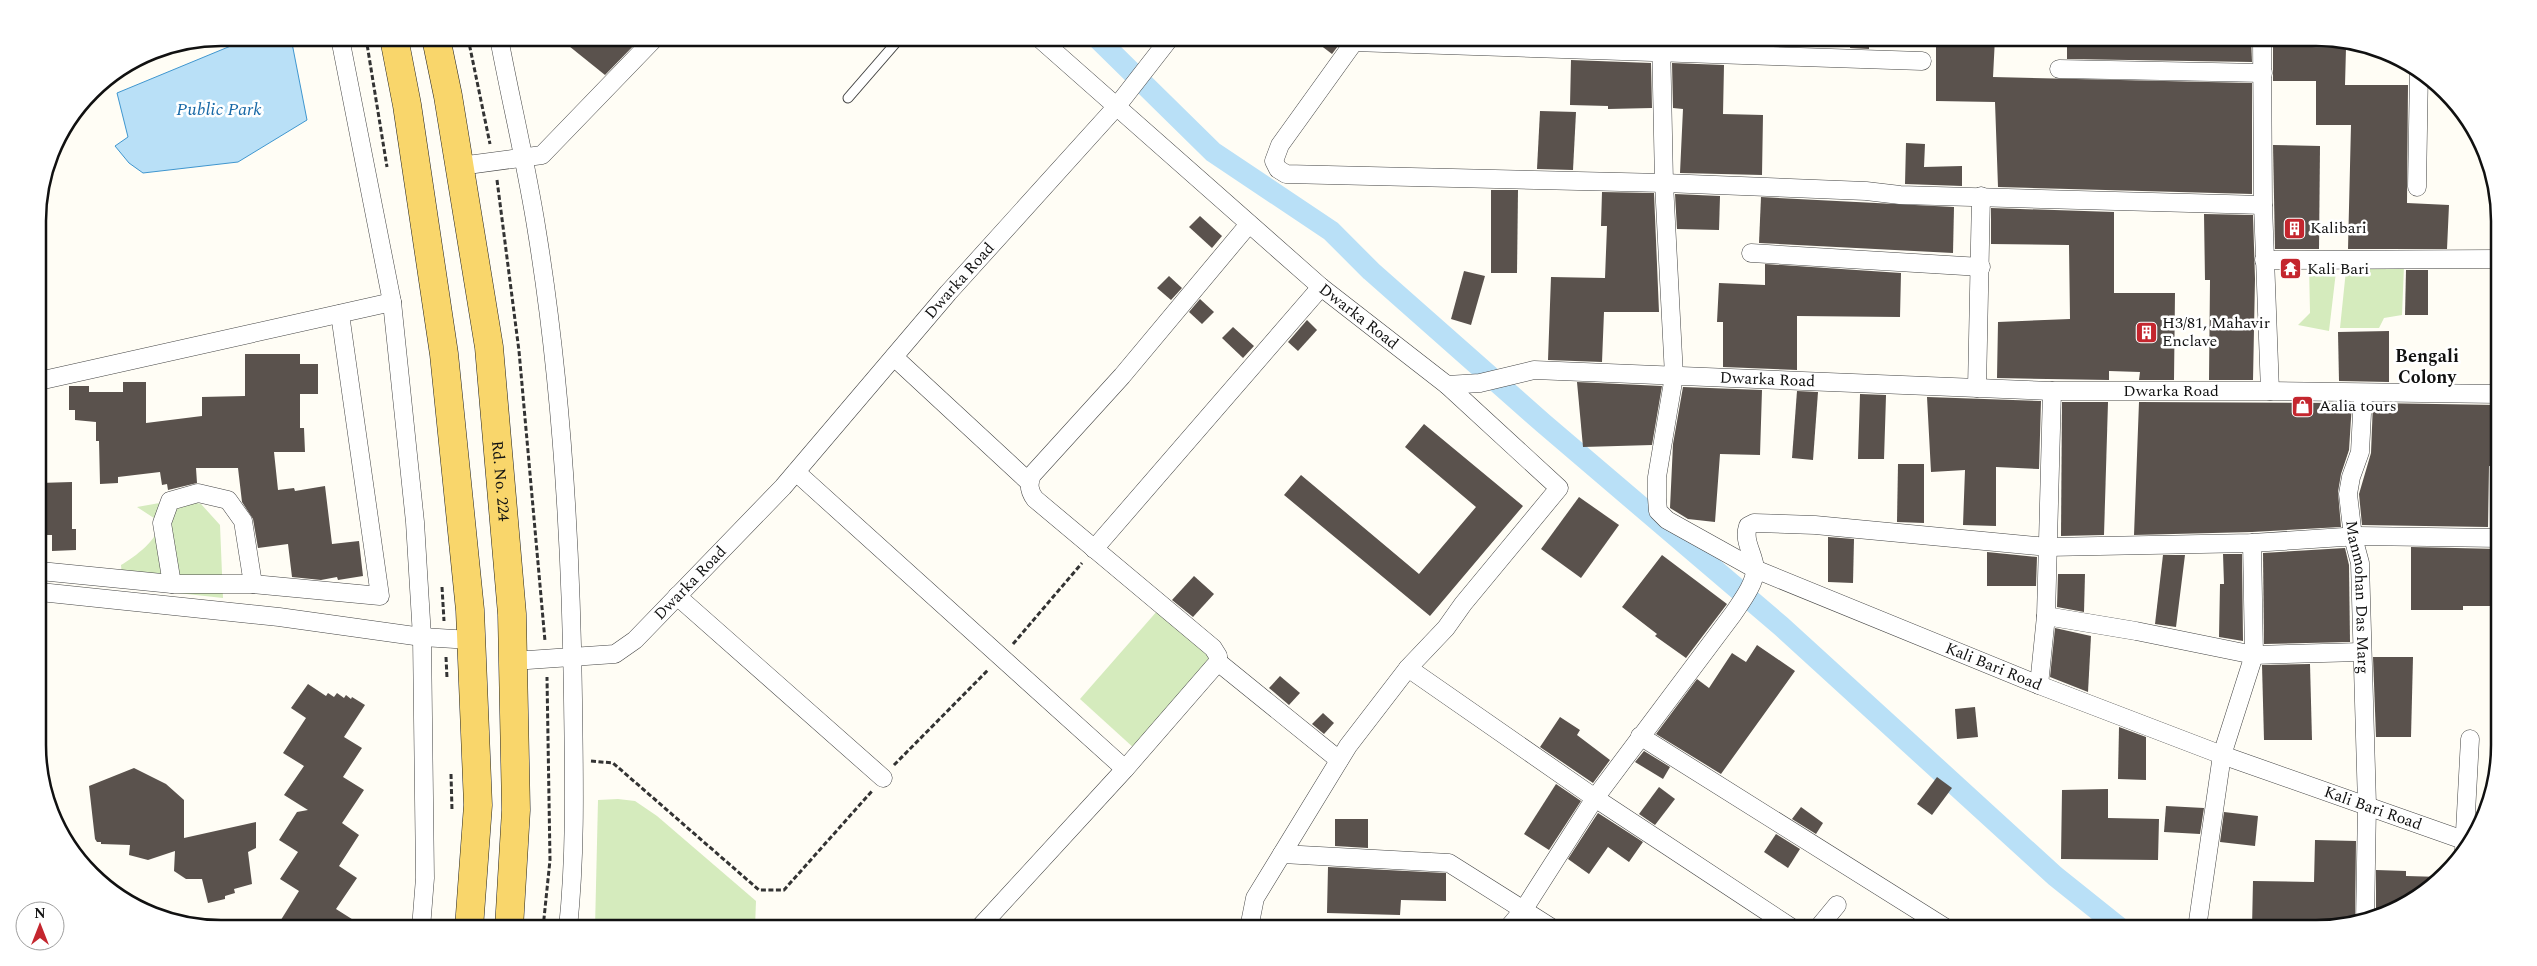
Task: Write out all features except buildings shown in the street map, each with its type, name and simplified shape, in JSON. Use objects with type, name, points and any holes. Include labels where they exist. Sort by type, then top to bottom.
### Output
[{"type":"main road","points":[[396,46],[407,105],[444,354],[471,640],[478,805],[470,920]]},
{"type":"main road","name":"Rd. No. 224","points":[[438,46],[460,166],[489,347],[512,614],[516,810],[509,920]]},
{"type":"street","points":[[342,46],[392,302],[415,522],[422,637],[425,878],[422,920]]},
{"type":"street","points":[[500,46],[537,230],[555,375],[568,515],[572,656],[573,852],[569,920]]},
{"type":"street","points":[[460,166],[542,155],[647,46]]},
{"type":"street","points":[[1048,46],[1117,106],[1164,46]]},
{"type":"street","points":[[1351,46],[1280,145],[1274,160],[1278,169],[1286,174],[1664,183],[1866,191],[1900,195],[2263,205]]},
{"type":"street","points":[[1674,376],[1664,183],[1661,46],[1922,61]]},
{"type":"street","points":[[2262,46],[2264,260],[2270,391]]},
{"type":"street","points":[[2059,69],[2263,73]]},
{"type":"street","points":[[2417,187],[2419,81]]},
{"type":"street","name":"Dwarka Road","points":[[513,661],[615,654],[625,649],[796,472],[948,294],[1117,106],[1321,287],[1447,385],[1480,383],[1534,370],[2052,391],[2491,394]]},
{"type":"street","points":[[1977,388],[1981,196]]},
{"type":"street","points":[[997,920],[1218,662],[1218,656],[1212,648],[1035,499],[1030,492],[1029,482],[1032,474],[1122,376],[1249,224]]},
{"type":"street","points":[[1750,253],[1981,267]]},
{"type":"street","points":[[2264,260],[2491,260]]},
{"type":"street","points":[[1094,549],[1321,287]]},
{"type":"street","points":[[47,379],[392,302]]},
{"type":"street","points":[[46,572],[172,584],[253,584],[380,596],[340,314]]},
{"type":"street","points":[[894,357],[1029,482]]},
{"type":"street","name":"Kali Bari Road","points":[[1674,376],[1657,476],[1658,511],[1667,520],[1700,540],[1755,569],[2040,685],[2222,755],[2367,804],[2460,843]]},
{"type":"street","points":[[1251,920],[1255,898],[1339,760],[1408,668],[1446,628],[1462,604],[1559,488],[1447,385]]},
{"type":"street","points":[[2040,685],[2046,616],[2052,391]]},
{"type":"street","name":"Manmohan Das Marg","points":[[2364,394],[2360,452],[2351,477],[2348,494],[2353,537],[2360,563],[2361,652],[2367,804],[2365,912]]},
{"type":"street","points":[[796,472],[1125,769]]},
{"type":"street","points":[[172,584],[162,523],[170,501],[198,492],[228,500],[243,521],[253,584]]},
{"type":"street","points":[[1515,919],[1524,909],[1595,798],[1734,614],[1747,593],[1755,569],[1745,535],[1748,526],[1764,522],[2048,547],[2252,543],[2353,537],[2491,538]]},
{"type":"street","points":[[2198,919],[2222,755],[2254,655],[2252,543]]},
{"type":"street","points":[[46,593],[280,617],[422,637],[471,640]]},
{"type":"street","points":[[678,596],[883,778]]},
{"type":"street","points":[[2046,616],[2136,631],[2254,655],[2361,652]]},
{"type":"street","points":[[1218,662],[1339,760]]},
{"type":"street","points":[[1408,668],[1595,798],[1779,919]]},
{"type":"street","points":[[1640,736],[1932,919]]},
{"type":"street","points":[[2466,833],[2470,739]]},
{"type":"street","points":[[1282,854],[1442,861],[1539,919]]},
{"type":"street","points":[[1825,919],[1837,905]]},
{"type":"lane","points":[[848,98],[893,46]]},
{"type":"green space","points":[[2337,263],[2329,331],[2298,325],[2310,313],[2309,264]]},
{"type":"green space","points":[[2404,266],[2402,315],[2384,318],[2379,328],[2340,328],[2346,270]]},
{"type":"green space","points":[[182,499],[201,504],[220,525],[223,598],[123,587],[121,565],[151,541],[159,528],[160,522],[137,507]]},
{"type":"green space","points":[[1158,610],[1212,657],[1135,749],[1080,699]]},
{"type":"green space","points":[[618,799],[635,801],[657,816],[756,901],[755,920],[595,920],[598,800]]},
{"type":"water","name":"Public Park","points":[[231,46],[293,46],[307,120],[238,162],[143,173],[129,163],[115,146],[128,137],[117,93]]},
{"type":"waterway","points":[[1105,46],[1213,152],[1331,231],[1371,271],[1543,423],[1781,626],[2055,876],[2109,919]]},
{"type":"place","name":"Kalibari","points":[[2294,228]]},
{"type":"place","name":"Kali Bari","points":[[2291,269]]},
{"type":"place","name":"H3/81, Mahavir Enclave","points":[[2146,332]]},
{"type":"place","name":"Aalia tours","points":[[2303,406]]},
{"type":"district","name":"Bengali Colony","points":[[2427,366]]}]
